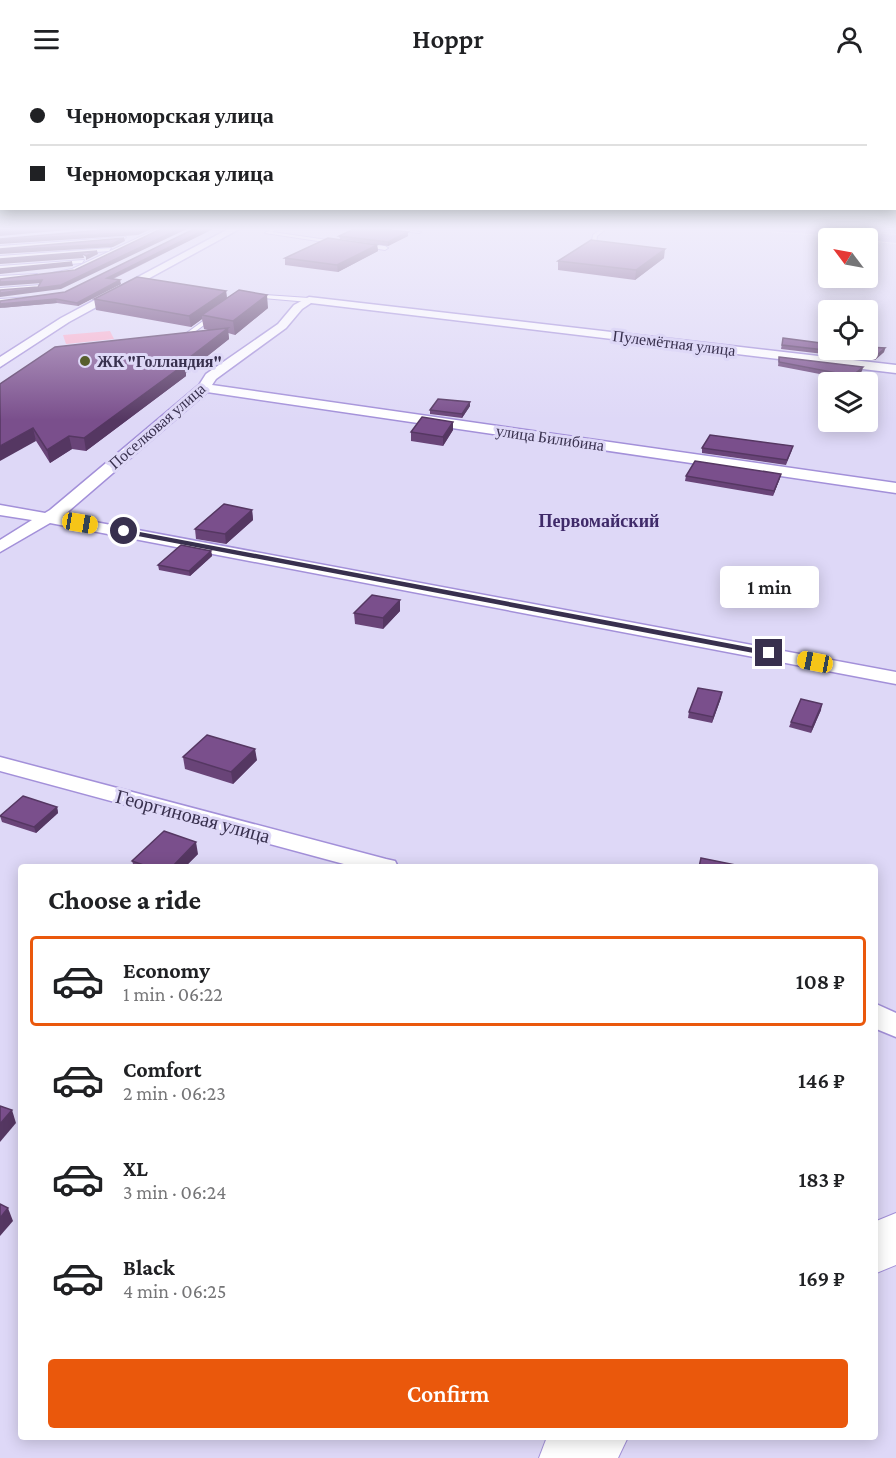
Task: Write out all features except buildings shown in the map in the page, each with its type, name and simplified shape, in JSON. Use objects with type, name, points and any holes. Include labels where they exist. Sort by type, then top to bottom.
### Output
[{"type":"street","points":[[0,363],[65,320],[119,291]]},
{"type":"street","name":"Пулемётная улица","points":[[309,300],[896,369]]},
{"type":"street","name":"Поселковая улица","points":[[0,548],[65,505],[204,388],[211,377],[282,326],[298,307],[309,300]]},
{"type":"street","name":"улица Билибина","points":[[204,388],[896,488]]},
{"type":"street","points":[[0,510],[113,529],[896,678]]},
{"type":"street","name":"Георгиновая улица","points":[[0,764],[375,864]]},
{"type":"street","points":[[878,1016],[896,1026]]},
{"type":"street","points":[[878,1248],[896,1236]]},
{"type":"street","points":[[568,1458],[595,1440]]},
{"type":"lane","points":[[244,297],[309,300]]},
{"type":"lane","points":[[0,301],[33,298]]},
{"type":"lane","points":[[167,342],[179,341],[226,306]]},
{"type":"shaded area","points":[[110,331],[114,339],[66,344],[63,335]]},
{"type":"place","name":"ЖК \"Голландия\"","points":[[85,361]]},
{"type":"district","name":"Первомайский","points":[[599,521]]},
{"type":"route","points":[[124,531],[769,653]]}]
